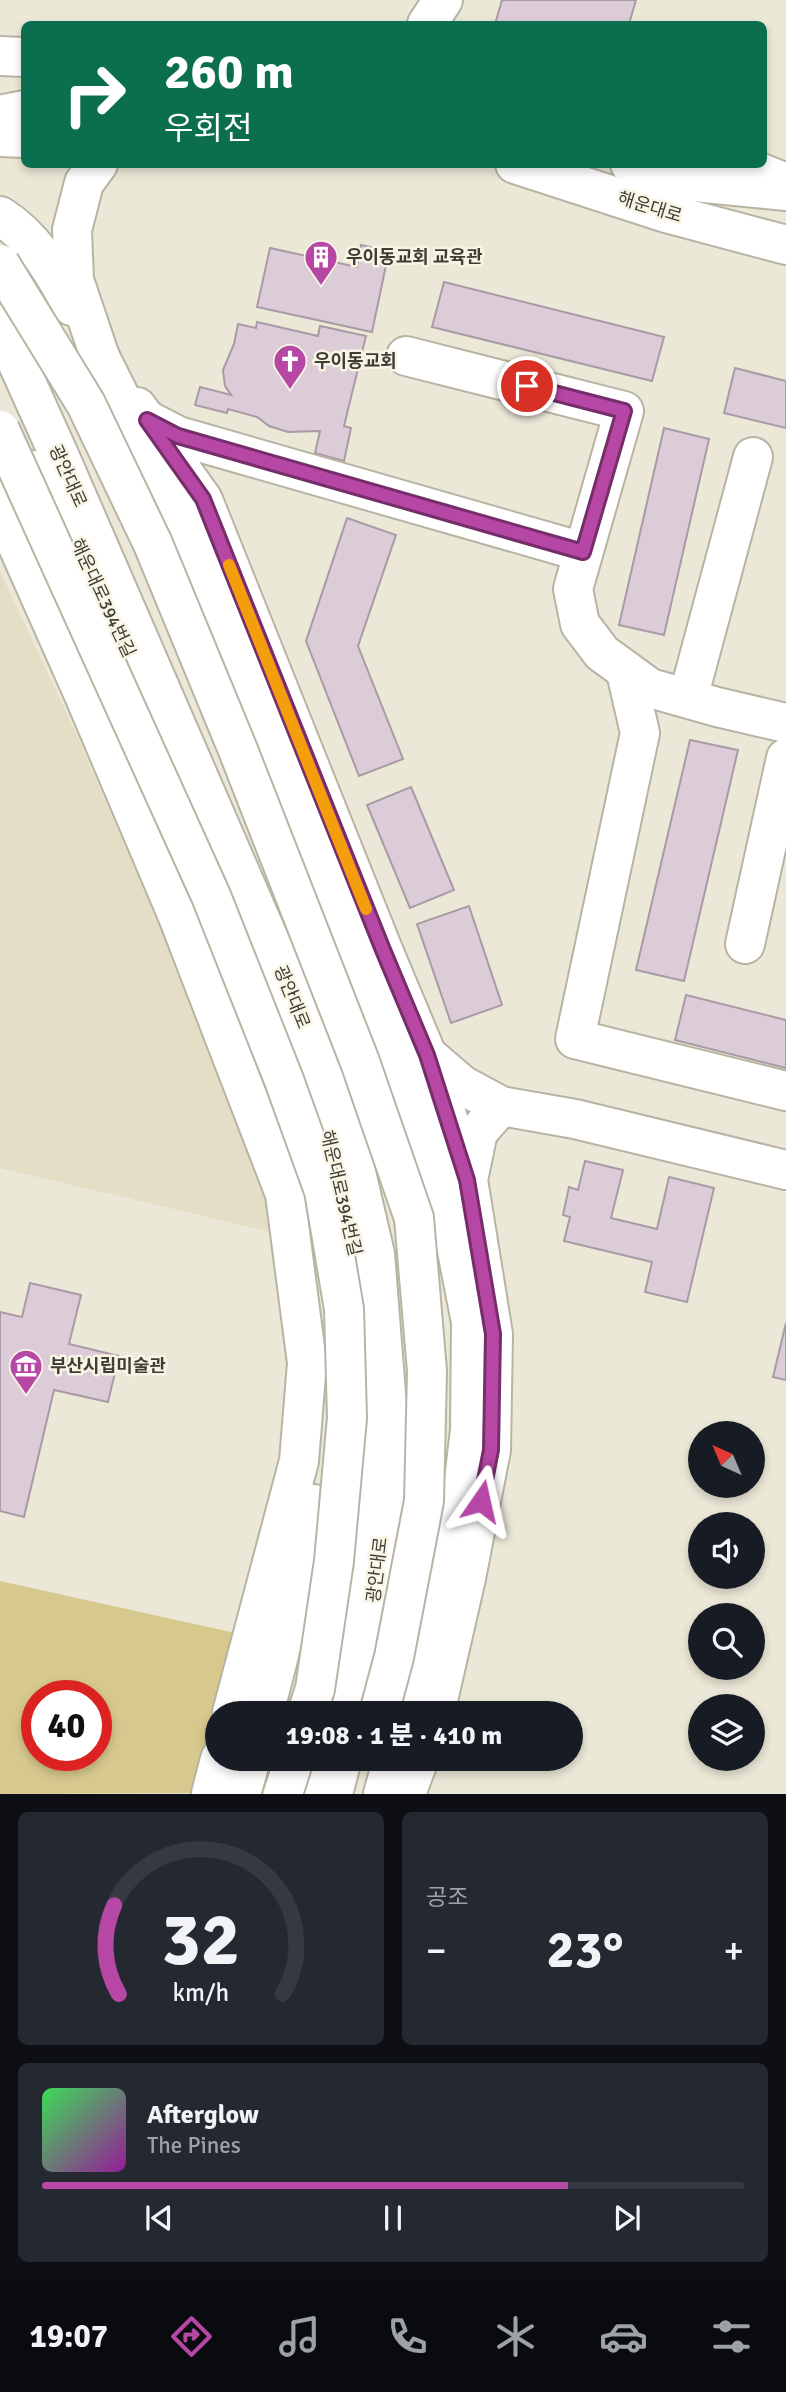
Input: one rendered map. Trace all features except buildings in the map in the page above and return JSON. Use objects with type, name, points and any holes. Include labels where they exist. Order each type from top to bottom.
[{"type":"main road","points":[[429,21],[443,0]]},
{"type":"main road","points":[[0,56],[21,57]]},
{"type":"main road","points":[[0,115],[21,111]]},
{"type":"main road","points":[[0,137],[21,138]]},
{"type":"main road","points":[[95,168],[84,183],[72,230],[74,280],[100,357],[203,499],[427,1055],[467,1180],[493,1334],[491,1450],[466,1578],[438,1701]]},
{"type":"main road","name":"해운대로","points":[[527,168],[666,213],[786,245]]},
{"type":"main road","points":[[643,168],[685,181],[786,191]]},
{"type":"main road","points":[[749,168],[786,183]]},
{"type":"main road","points":[[0,216],[18,227],[52,269],[100,357],[177,512],[400,1064],[446,1195],[471,1322],[470,1430],[457,1539],[410,1701]]},
{"type":"main road","points":[[0,264],[86,404],[153,544],[238,750],[360,1062],[414,1217],[426,1371],[424,1501],[394,1657],[382,1701]]},
{"type":"main road","name":"광안대로","points":[[0,324],[60,455],[269,941],[346,1129],[375,1254],[387,1406],[389,1472],[367,1655],[356,1701]]},
{"type":"main road","points":[[406,356],[624,411],[573,589],[580,624],[601,653],[650,688],[786,723]]},
{"type":"main road","points":[[147,420],[178,436],[583,552]]},
{"type":"main road","points":[[0,430],[211,896],[284,1080],[324,1191],[344,1309],[347,1418],[334,1561],[311,1701]]},
{"type":"main road","points":[[688,698],[753,457]]},
{"type":"main road","name":"해운대로394번길","points":[[170,743],[107,696],[5,499],[13,492],[14,482],[24,472],[33,470],[46,481],[170,743],[314,1085],[357,1247],[367,1472],[332,1701]]},
{"type":"main road","points":[[5,499],[177,914],[285,1194],[307,1363],[299,1461],[235,1701]]},
{"type":"main road","points":[[626,672],[640,733],[575,1039],[786,1091]]},
{"type":"main road","points":[[107,696],[311,1203],[328,1325],[326,1452],[267,1701]]},
{"type":"main road","points":[[745,944],[786,758]]},
{"type":"main road","points":[[427,1055],[462,1086],[501,1106],[575,1119],[786,1170]]},
{"type":"main road","points":[[467,1180],[478,1132],[501,1106]]},
{"type":"main road","points":[[211,1794],[217,1771]]},
{"type":"main road","points":[[241,1794],[248,1771]]},
{"type":"main road","points":[[281,1794],[289,1771]]},
{"type":"main road","points":[[281,1794],[295,1771]]},
{"type":"main road","points":[[309,1794],[315,1771]]},
{"type":"main road","points":[[334,1794],[339,1771]]},
{"type":"main road","points":[[359,1794],[365,1771]]},
{"type":"main road","points":[[383,1794],[390,1771]]},
{"type":"main road","points":[[406,1794],[415,1771]]},
{"type":"shaded area","points":[[0,571],[81,744],[268,1177],[284,1235],[0,1168]]},
{"type":"shaded area","points":[[0,1581],[240,1634],[220,1701],[205,1701],[205,1752],[193,1793],[0,1794]]},
{"type":"slow traffic","points":[[229,565],[366,909]]},
{"type":"place","name":"우이동교회 교육관","points":[[321,287]]},
{"type":"place","name":"우이동교회","points":[[290,391]]},
{"type":"place","name":"부산시립미술관","points":[[26,1396]]},
{"type":"route","points":[[481,1501],[491,1450],[493,1334],[467,1180],[427,1055],[203,499],[147,420],[178,436],[583,552],[624,411],[527,386]]}]
